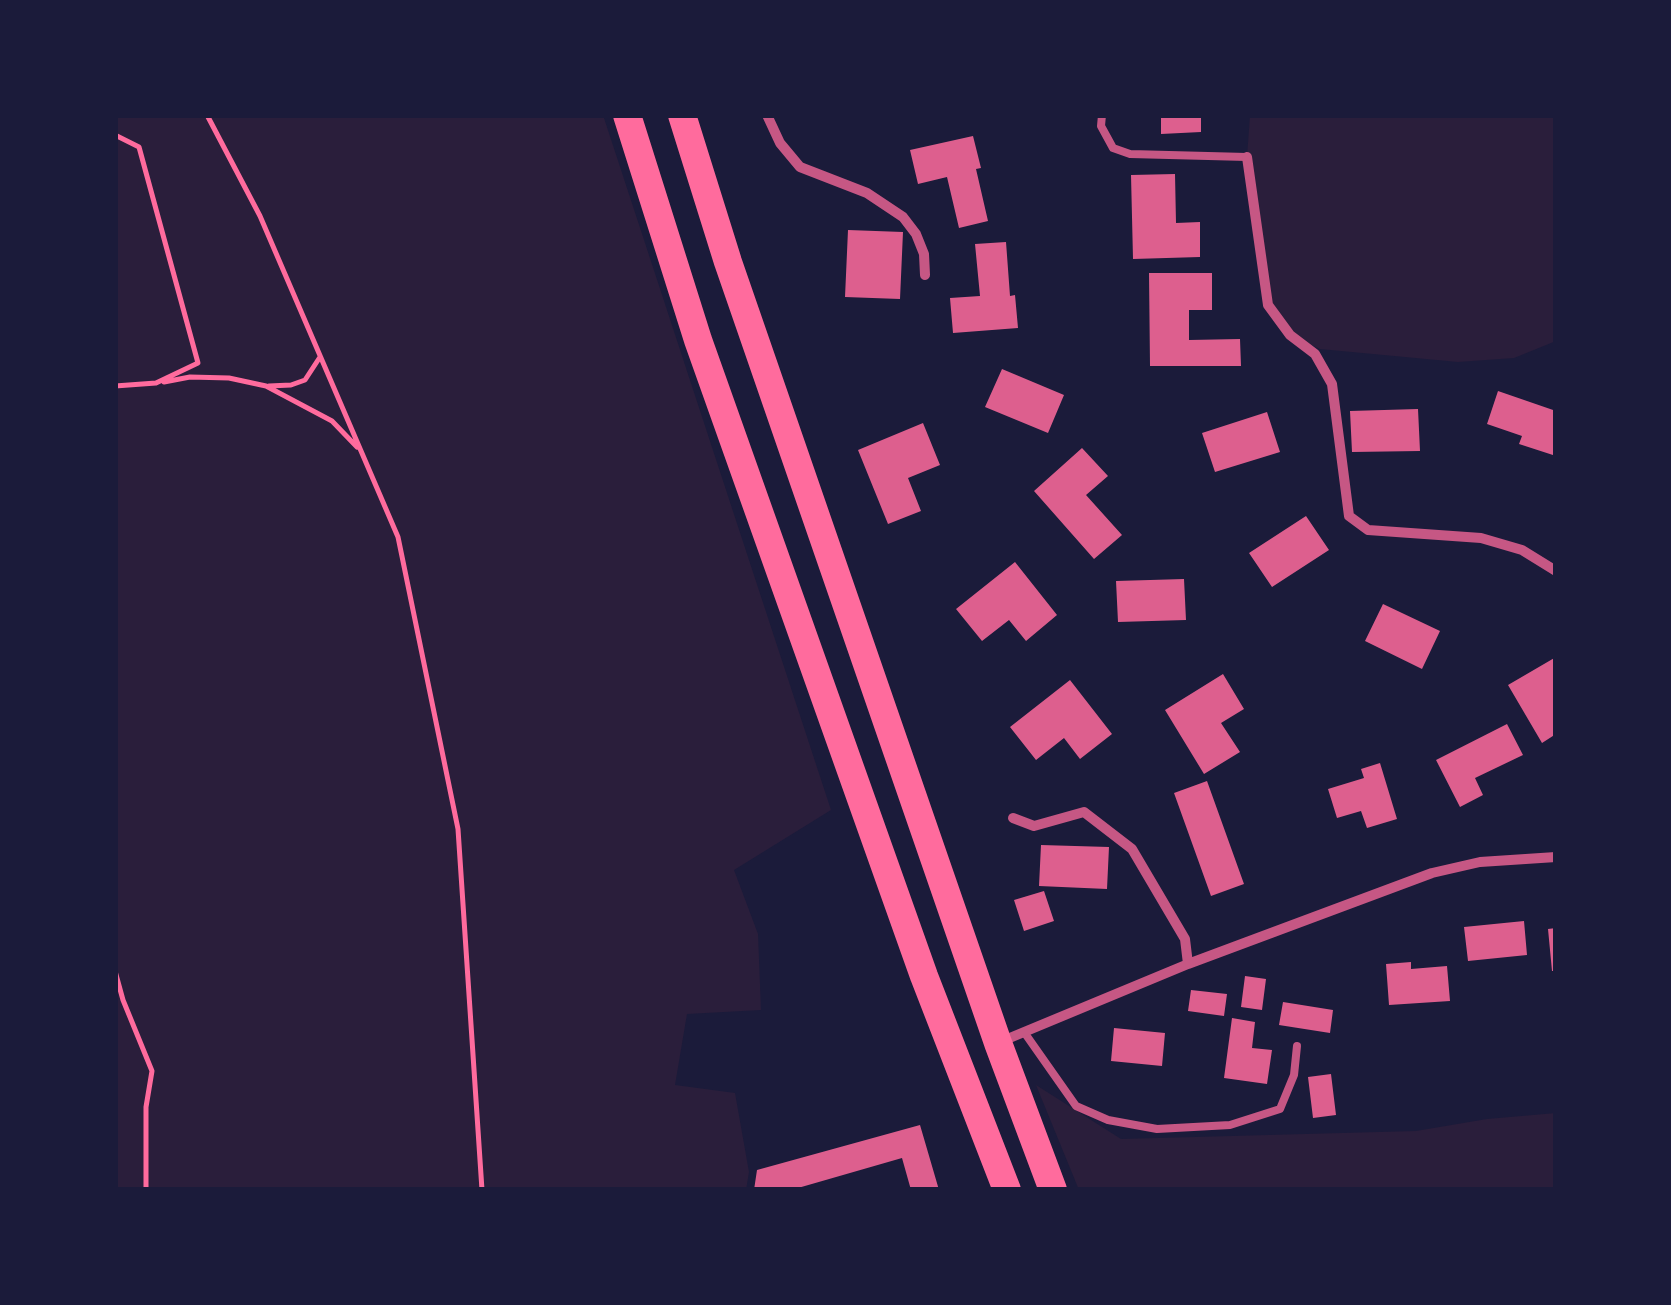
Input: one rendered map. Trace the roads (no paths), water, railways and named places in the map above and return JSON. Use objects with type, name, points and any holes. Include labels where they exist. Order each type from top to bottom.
[{"type":"highway","points":[[627,115],[698,340],[924,976],[1007,1190]]},
{"type":"highway","points":[[682,115],[728,262],[998,1043],[1053,1190]]},
{"type":"street","points":[[767,115],[780,144],[800,167],[867,192],[903,217],[924,254],[925,275]]},
{"type":"street","points":[[1247,156],[1268,305],[1290,335],[1315,354],[1332,384],[1349,516],[1368,530],[1480,538],[1522,550],[1556,572]]},
{"type":"street","points":[[1013,818],[1034,826],[1084,812],[1132,849],[1185,939],[1188,964]]},
{"type":"street","points":[[998,1043],[1188,964],[1432,873],[1480,862],[1556,857]]},
{"type":"lane","points":[[1102,115],[1101,126],[1113,148],[1130,154],[1247,156]]},
{"type":"lane","points":[[1024,1032],[1076,1106],[1108,1120],[1157,1129],[1230,1126],[1280,1109],[1294,1075],[1298,1046]]}]
